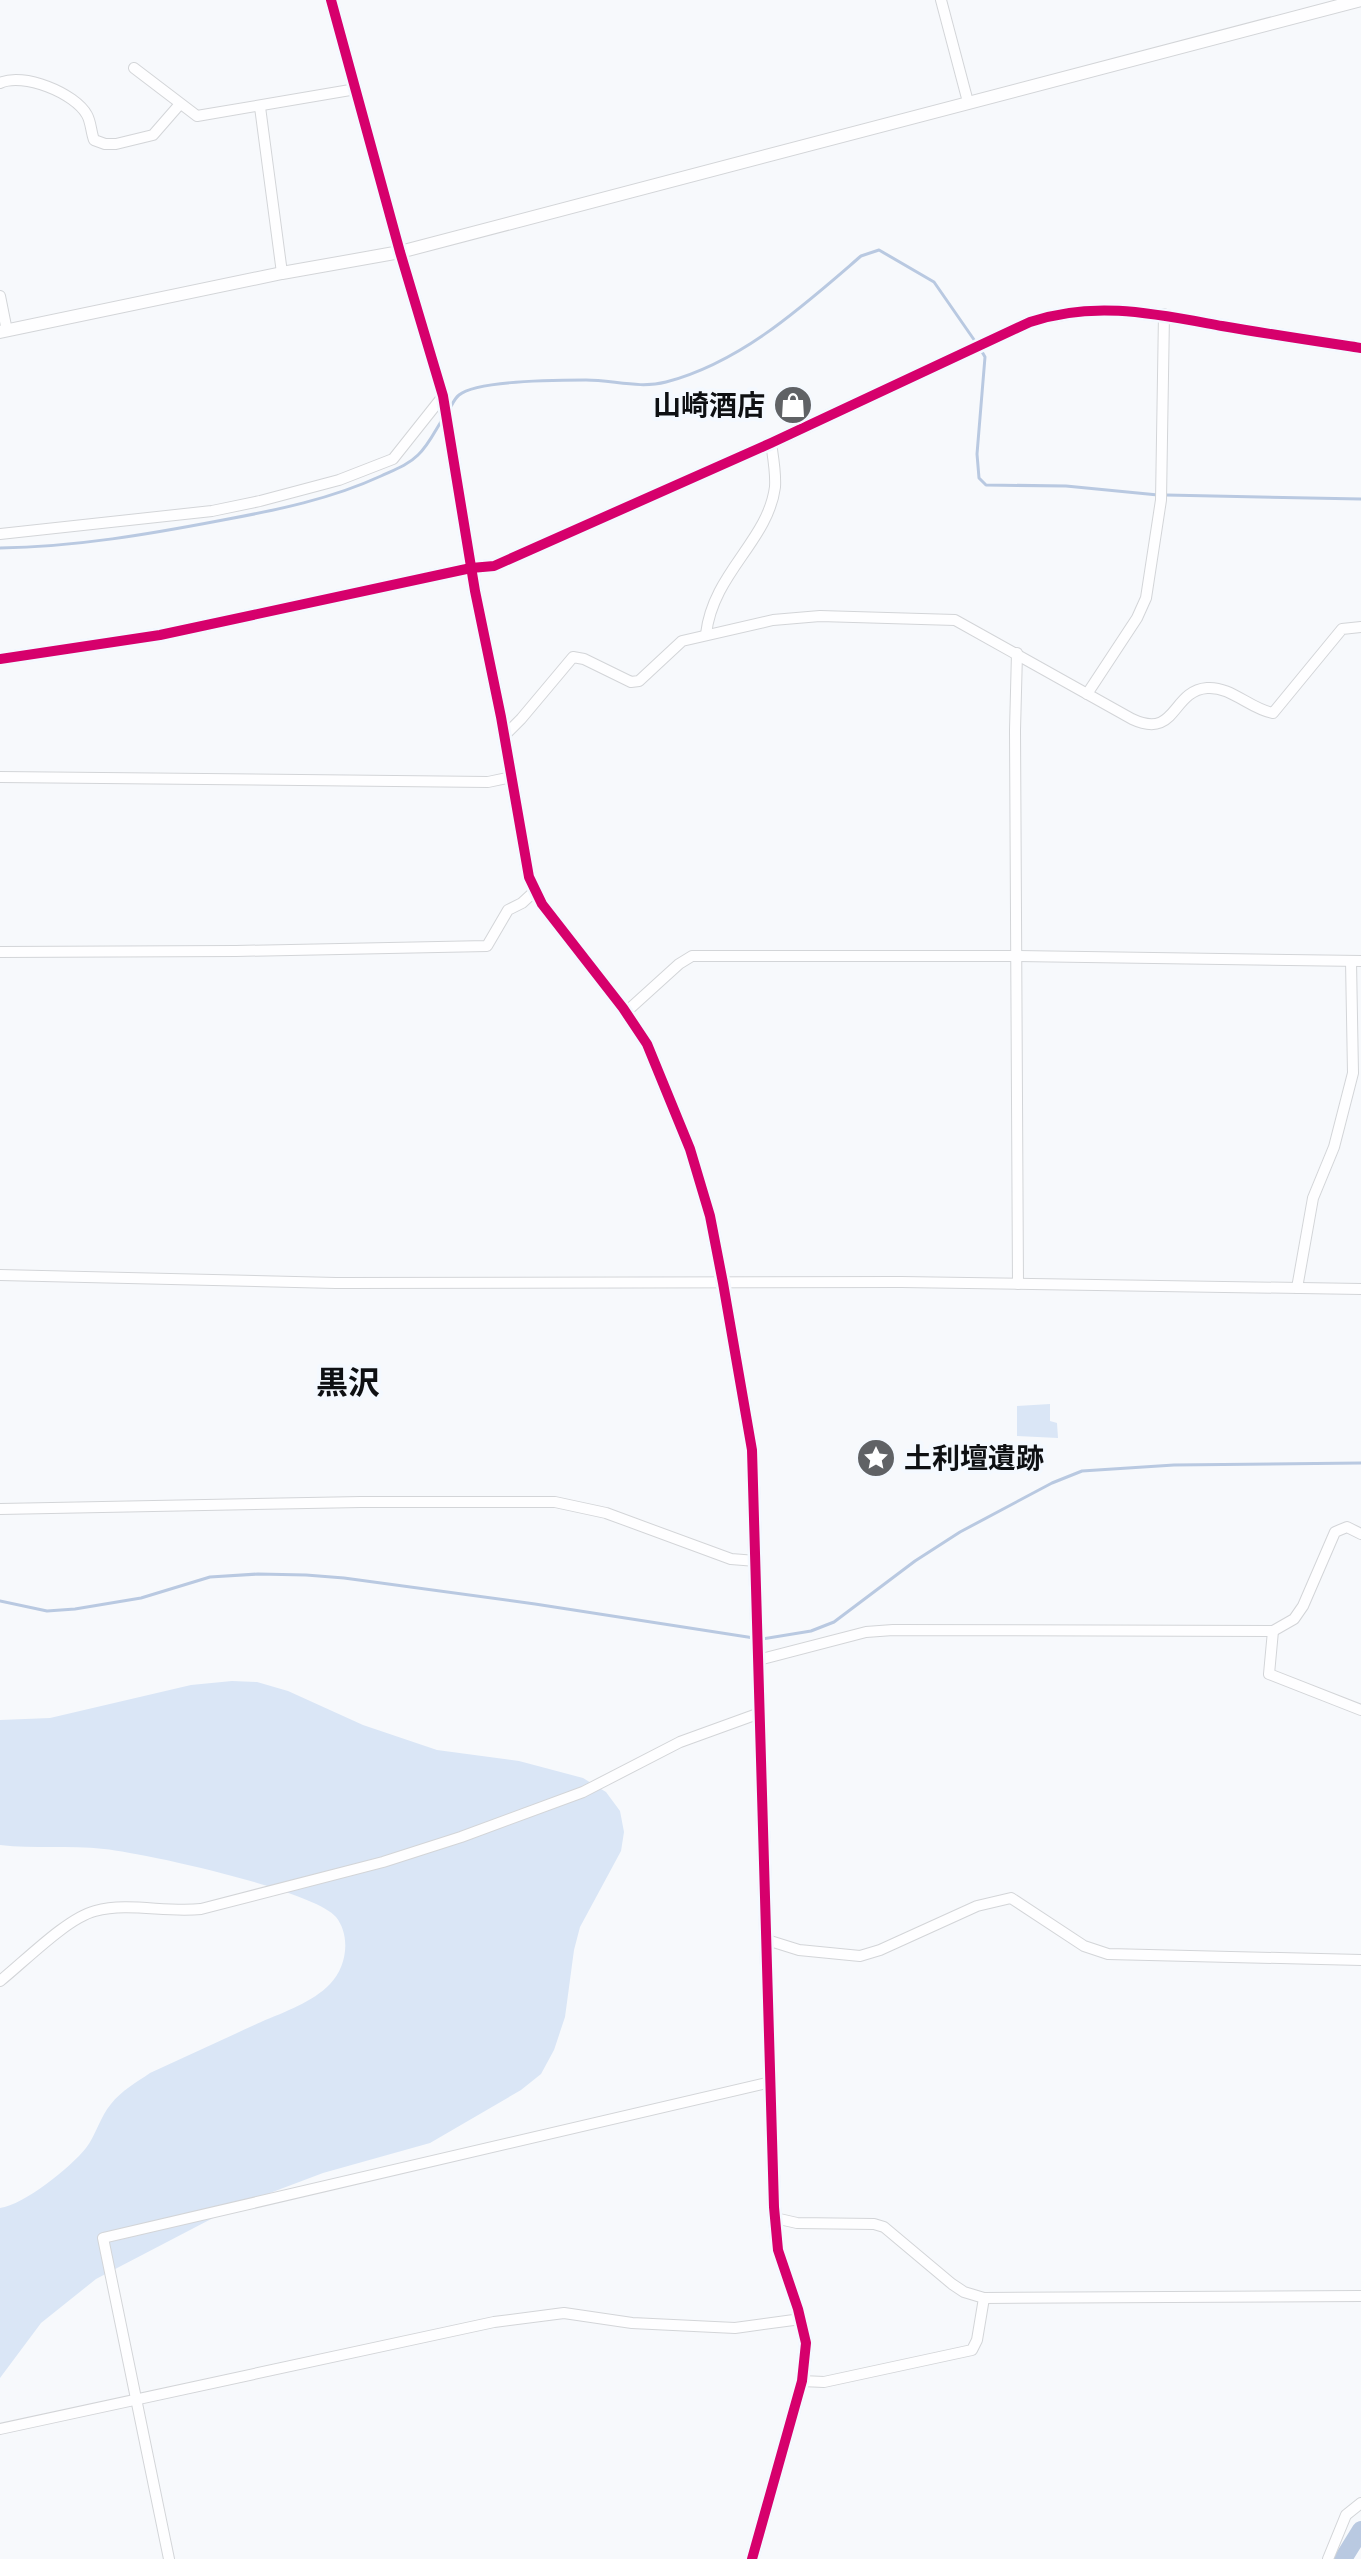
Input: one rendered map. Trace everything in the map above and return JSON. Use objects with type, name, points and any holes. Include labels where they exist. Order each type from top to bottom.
[{"type":"street","points":[[331,0],[444,401],[471,568],[526,862],[542,904],[647,1044],[690,1149],[710,1216],[752,1450],[775,2218],[778,2250],[801,2319],[806,2357],[752,2559]]},
{"type":"street","points":[[941,0],[968,102]]},
{"type":"street","points":[[0,296],[3,331],[282,273],[400,252],[1361,0]]},
{"type":"street","points":[[134,68],[197,116],[356,89]]},
{"type":"street","points":[[0,83],[16,80],[71,97],[87,114],[94,140],[105,144],[153,135],[180,104]]},
{"type":"street","points":[[260,107],[282,273]]},
{"type":"street","points":[[0,659],[160,635],[471,568],[494,566],[771,443],[984,342],[1030,322],[1069,311],[1108,309],[1164,314],[1361,348]]},
{"type":"street","points":[[1087,694],[1137,618],[1146,598],[1161,500],[1164,314]]},
{"type":"street","points":[[0,534],[212,511],[339,480],[393,459],[444,401]]},
{"type":"street","points":[[706,634],[709,616],[721,586],[770,509],[775,472],[771,443]]},
{"type":"street","points":[[504,736],[573,657],[584,659],[631,682],[639,681],[675,645],[706,634],[773,620],[820,616],[955,620],[1148,725],[1168,719],[1189,696],[1208,688],[1224,691],[1273,713],[1342,629],[1361,627]]},
{"type":"street","points":[[1017,653],[1018,1284]]},
{"type":"street","points":[[0,777],[488,782],[512,777]]},
{"type":"street","points":[[0,952],[487,946],[508,910],[535,891]]},
{"type":"street","points":[[626,1012],[692,956],[1018,956],[1356,961],[1353,1073],[1334,1147],[1313,1198],[1297,1288]]},
{"type":"street","points":[[0,1275],[336,1283],[1018,1284],[1361,1289]]},
{"type":"street","points":[[0,1509],[361,1502],[555,1502],[606,1513],[731,1559],[756,1561]]},
{"type":"street","points":[[757,1656],[866,1632],[893,1630],[1273,1631],[1294,1619],[1303,1606],[1335,1532],[1347,1527],[1361,1534]]},
{"type":"street","points":[[1273,1631],[1269,1674],[1361,1710]]},
{"type":"street","points":[[0,1981],[79,1917],[96,1911],[124,1908],[201,1909],[383,1862],[583,1792],[695,1735],[760,1713]]},
{"type":"street","points":[[767,1940],[799,1950],[860,1956],[977,1906],[1011,1898],[1084,1946],[1108,1954],[1361,1960]]},
{"type":"street","points":[[169,2559],[103,2238],[771,2082]]},
{"type":"street","points":[[775,2218],[797,2223],[874,2224],[884,2227],[952,2284],[964,2292],[984,2298],[1361,2296]]},
{"type":"street","points":[[802,2381],[824,2382],[972,2350],[977,2340],[984,2298]]},
{"type":"street","points":[[0,2429],[494,2322],[549,2313],[669,2326],[735,2328],[801,2319]]},
{"type":"street","points":[[1328,2559],[1346,2515],[1361,2503]]},
{"type":"shaded area","points":[[1050,1404],[1050,1421],[1057,1423],[1058,1438],[1017,1436],[1017,1406]]},
{"type":"shaded area","points":[[257,1682],[288,1691],[363,1725],[437,1750],[519,1761],[583,1778],[606,1792],[620,1811],[624,1832],[621,1851],[580,1927],[565,2017],[554,2050],[541,2074],[521,2090],[430,2143],[323,2173],[238,2205],[96,2279],[41,2323],[0,2378],[0,2208],[34,2193],[70,2165],[89,2143],[111,2104],[135,2083],[150,2073],[298,2006],[323,1990],[340,1969],[345,1942],[336,1917],[321,1906],[226,1874],[125,1852],[0,1845],[0,1720],[50,1718],[191,1685]]},
{"type":"waterway","points":[[449,410],[457,397],[483,386],[586,380],[646,385],[694,373],[746,347],[794,313],[861,256],[879,250],[934,282],[977,344]]},
{"type":"waterway","points":[[981,350],[985,357],[977,454],[979,478],[986,485],[1066,486],[1158,495]]},
{"type":"waterway","points":[[0,548],[140,535],[263,512],[323,497],[362,484],[410,462],[425,447],[442,420]]},
{"type":"waterway","points":[[1166,495],[1361,499]]},
{"type":"waterway","points":[[762,1639],[811,1631],[834,1622],[915,1561],[960,1532],[1052,1483],[1082,1471],[1174,1465],[1361,1463]]},
{"type":"waterway","points":[[0,1601],[47,1611],[75,1609],[141,1598],[210,1577],[306,1575],[535,1604],[754,1638]]},
{"type":"waterway","points":[[1343,2559],[1361,2530]]},
{"type":"cycle path","points":[[331,0],[443,396],[475,591],[529,877],[542,904],[647,1044],[690,1149],[710,1216],[752,1450],[774,2207],[778,2250],[806,2343],[802,2381],[752,2559]]},
{"type":"cycle path","points":[[0,659],[160,635],[471,568],[494,566],[771,443],[1030,322],[1054,315],[1126,311],[1361,348]]},
{"type":"place","name":"山崎酒店","points":[[793,405]]},
{"type":"place","name":"土利壇遺跡","points":[[876,1458]]},
{"type":"district","name":"黒沢","points":[[348,1382]]}]
